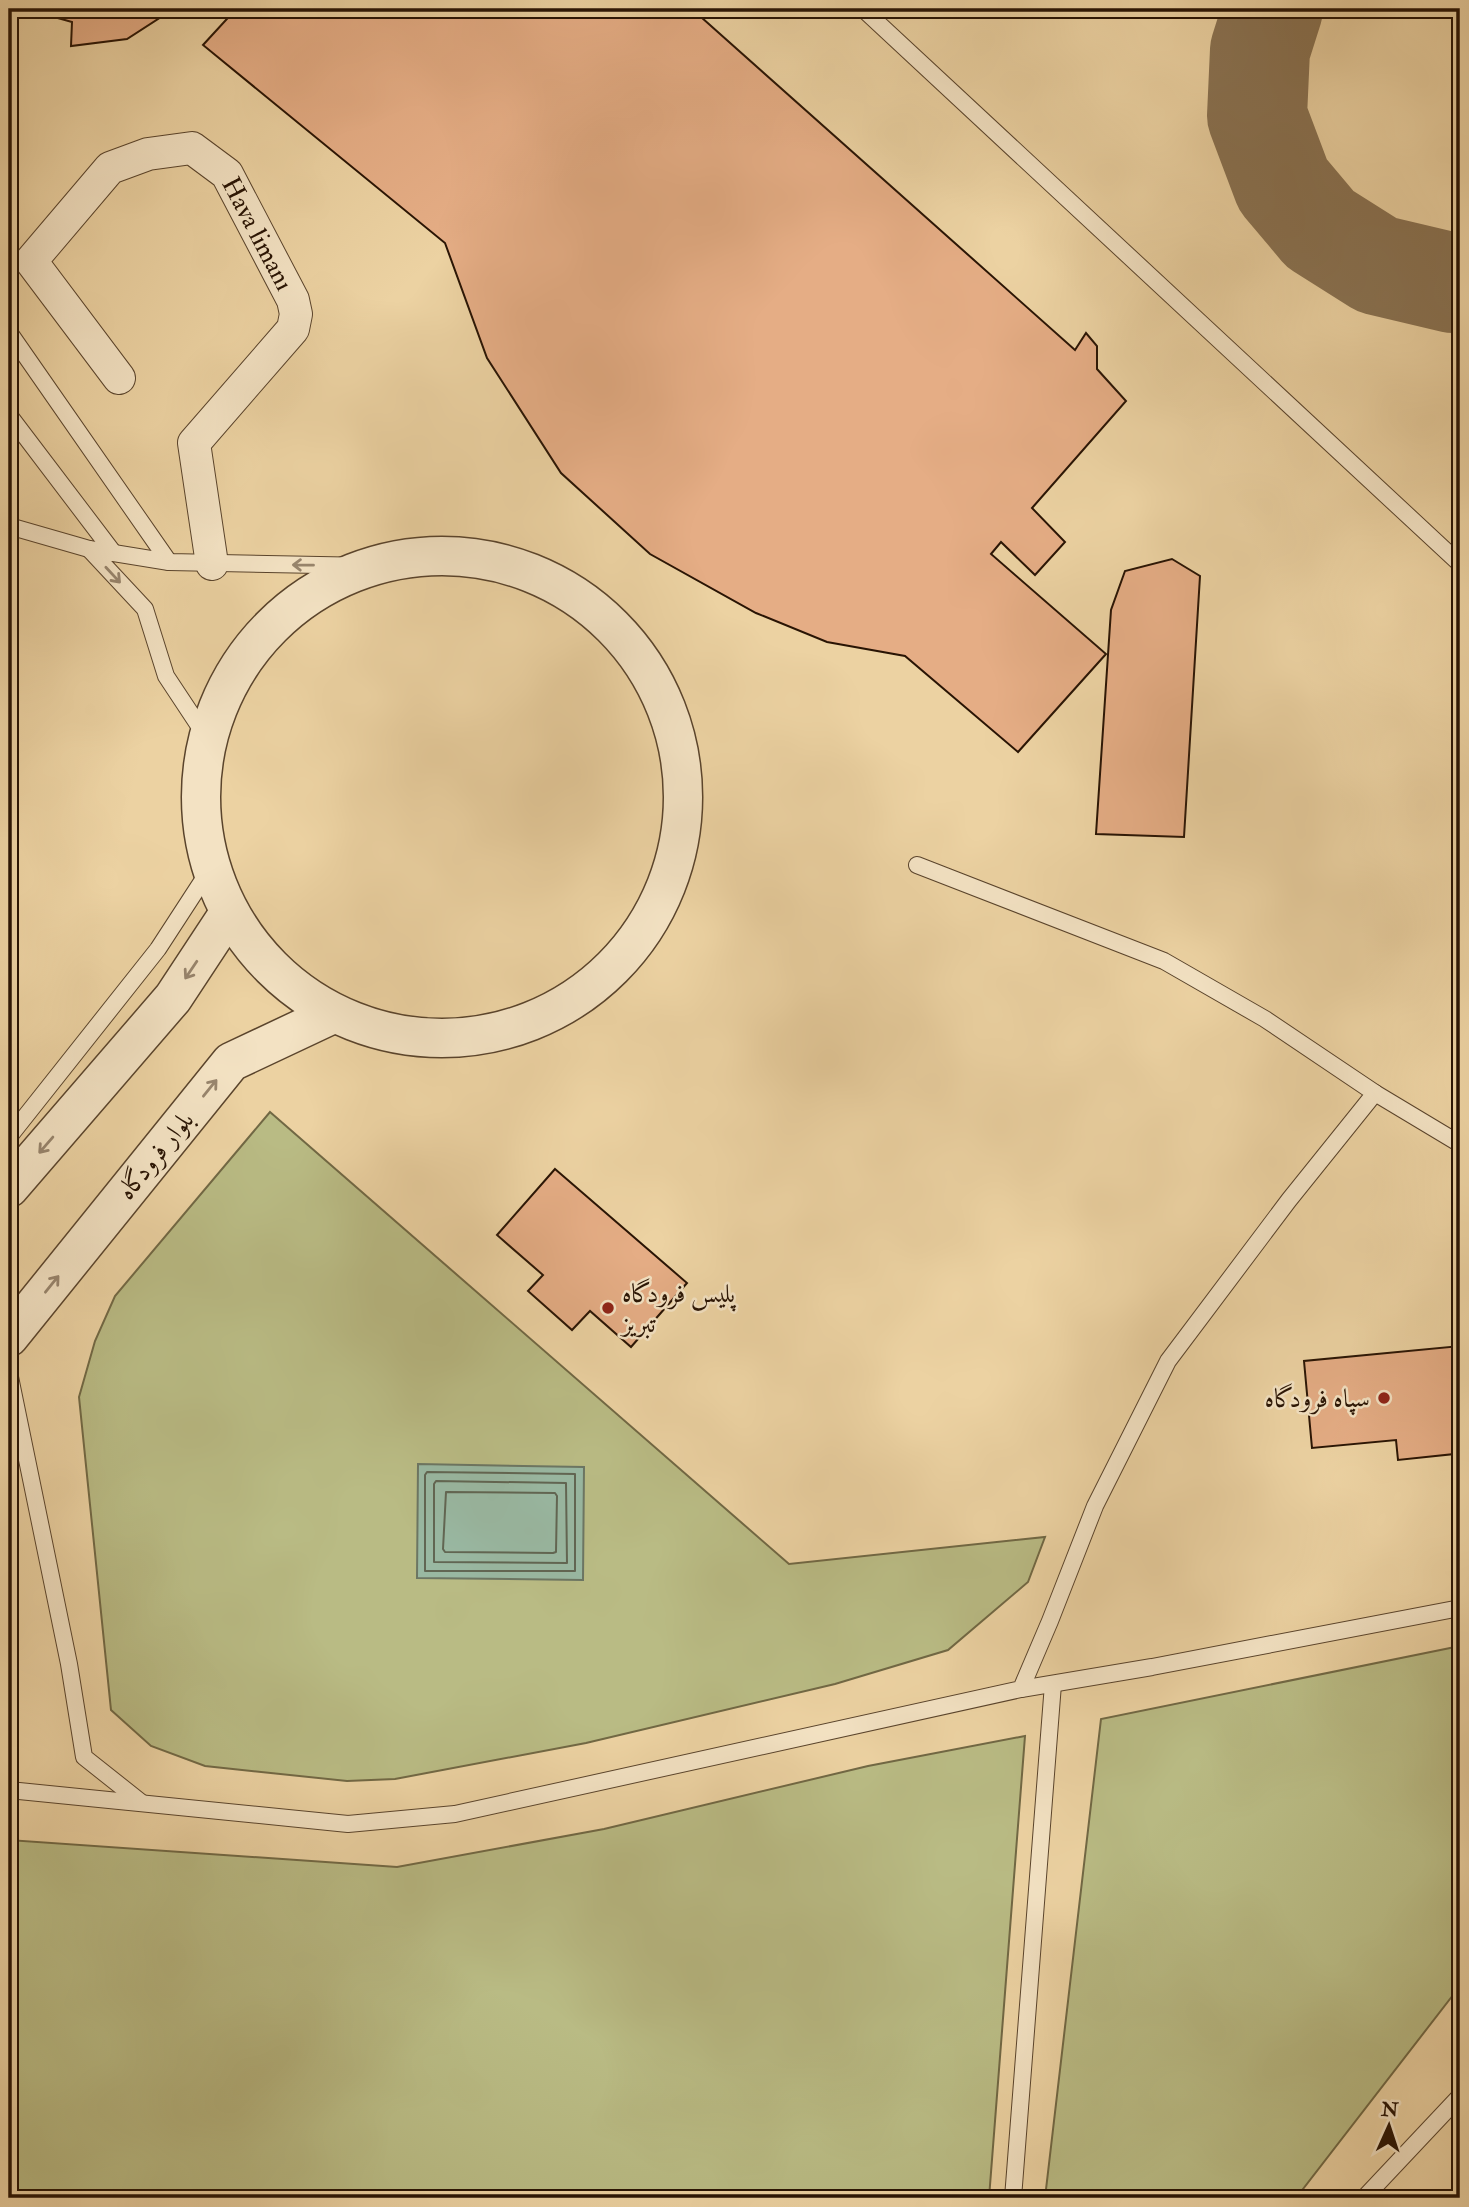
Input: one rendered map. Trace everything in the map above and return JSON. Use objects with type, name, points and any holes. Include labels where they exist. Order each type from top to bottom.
[{"type":"street","name":"Hava limanı","points":[[119,378],[31,261],[110,168],[148,154],[192,148],[227,174],[293,300],[296,314],[293,329],[194,443],[212,564]]},
{"type":"street","points":[[450,555],[527,570],[596,609],[648,668],[679,740],[685,818],[666,894],[659,905],[623,960],[561,1009],[487,1035],[408,1037],[334,1014],[273,971],[229,913],[205,846],[200,775],[218,705],[254,644],[307,596],[372,566],[450,555]]},
{"type":"street","points":[[9,1188],[173,998],[229,913]]},
{"type":"street","name":"بلوار فرودگاه","points":[[9,1337],[231,1062],[334,1014]]},
{"type":"lane","points":[[863,9],[1460,564]]},
{"type":"lane","points":[[9,332],[169,562]]},
{"type":"lane","points":[[9,415],[113,552]]},
{"type":"lane","points":[[9,526],[89,549],[169,562],[372,566]]},
{"type":"lane","points":[[89,549],[145,609],[166,676],[209,741]]},
{"type":"lane","points":[[917,865],[1164,961],[1265,1019],[1375,1093],[1460,1144]]},
{"type":"lane","points":[[9,1137],[158,949],[212,866]]},
{"type":"lane","points":[[1021,1689],[1095,1506],[1168,1361],[1289,1200],[1375,1093]]},
{"type":"lane","points":[[9,1372],[69,1664],[85,1757],[142,1803]]},
{"type":"lane","points":[[9,1790],[348,1824],[455,1815],[1021,1689],[1460,1608]]},
{"type":"lane","points":[[1013,2198],[1053,1684]]},
{"type":"lane","points":[[1364,2198],[1460,2096]]},
{"type":"green space","points":[[270,1112],[789,1564],[1045,1537],[1028,1582],[948,1650],[835,1684],[586,1743],[395,1779],[347,1781],[205,1766],[151,1746],[111,1710],[79,1397],[95,1341],[115,1296]]},
{"type":"green space","points":[[1460,1646],[1460,1986],[1296,2198],[1045,2198],[1101,1719]]},
{"type":"green space","points":[[1025,1736],[989,2198],[9,2198],[9,1840],[397,1867],[604,1829],[868,1766]]},
{"type":"water","points":[[418,1464],[584,1467],[583,1580],[417,1578]]},
{"type":"building","points":[[34,9],[165,9],[161,17],[127,39],[71,46],[72,22]]},
{"type":"building","points":[[236,9],[692,9],[1075,350],[1086,333],[1097,346],[1097,369],[1126,401],[1032,508],[1065,542],[1035,575],[1001,542],[991,554],[1106,654],[1018,752],[905,656],[827,642],[756,613],[650,554],[561,473],[487,358],[445,243],[203,45]]},
{"type":"building","points":[[1172,559],[1200,576],[1184,837],[1096,834],[1111,610],[1125,571]]},
{"type":"building","points":[[555,1169],[687,1283],[631,1347],[590,1311],[572,1330],[528,1291],[543,1275],[497,1235]]},
{"type":"building","name":"سپاه فرودگاه","points":[[1460,1346],[1460,1435],[1453,1436],[1454,1454],[1398,1460],[1396,1440],[1312,1448],[1304,1361]]},
{"type":"taxiway","points":[[1273,9],[1260,50],[1257,116],[1283,185],[1320,229],[1377,265],[1453,283],[1460,282]]},
{"type":"place","name":"پلیس فرودگاه تبریز","points":[[608,1308]]},
{"type":"place","name":"سپاه فرودگاه","points":[[1384,1398]]}]
